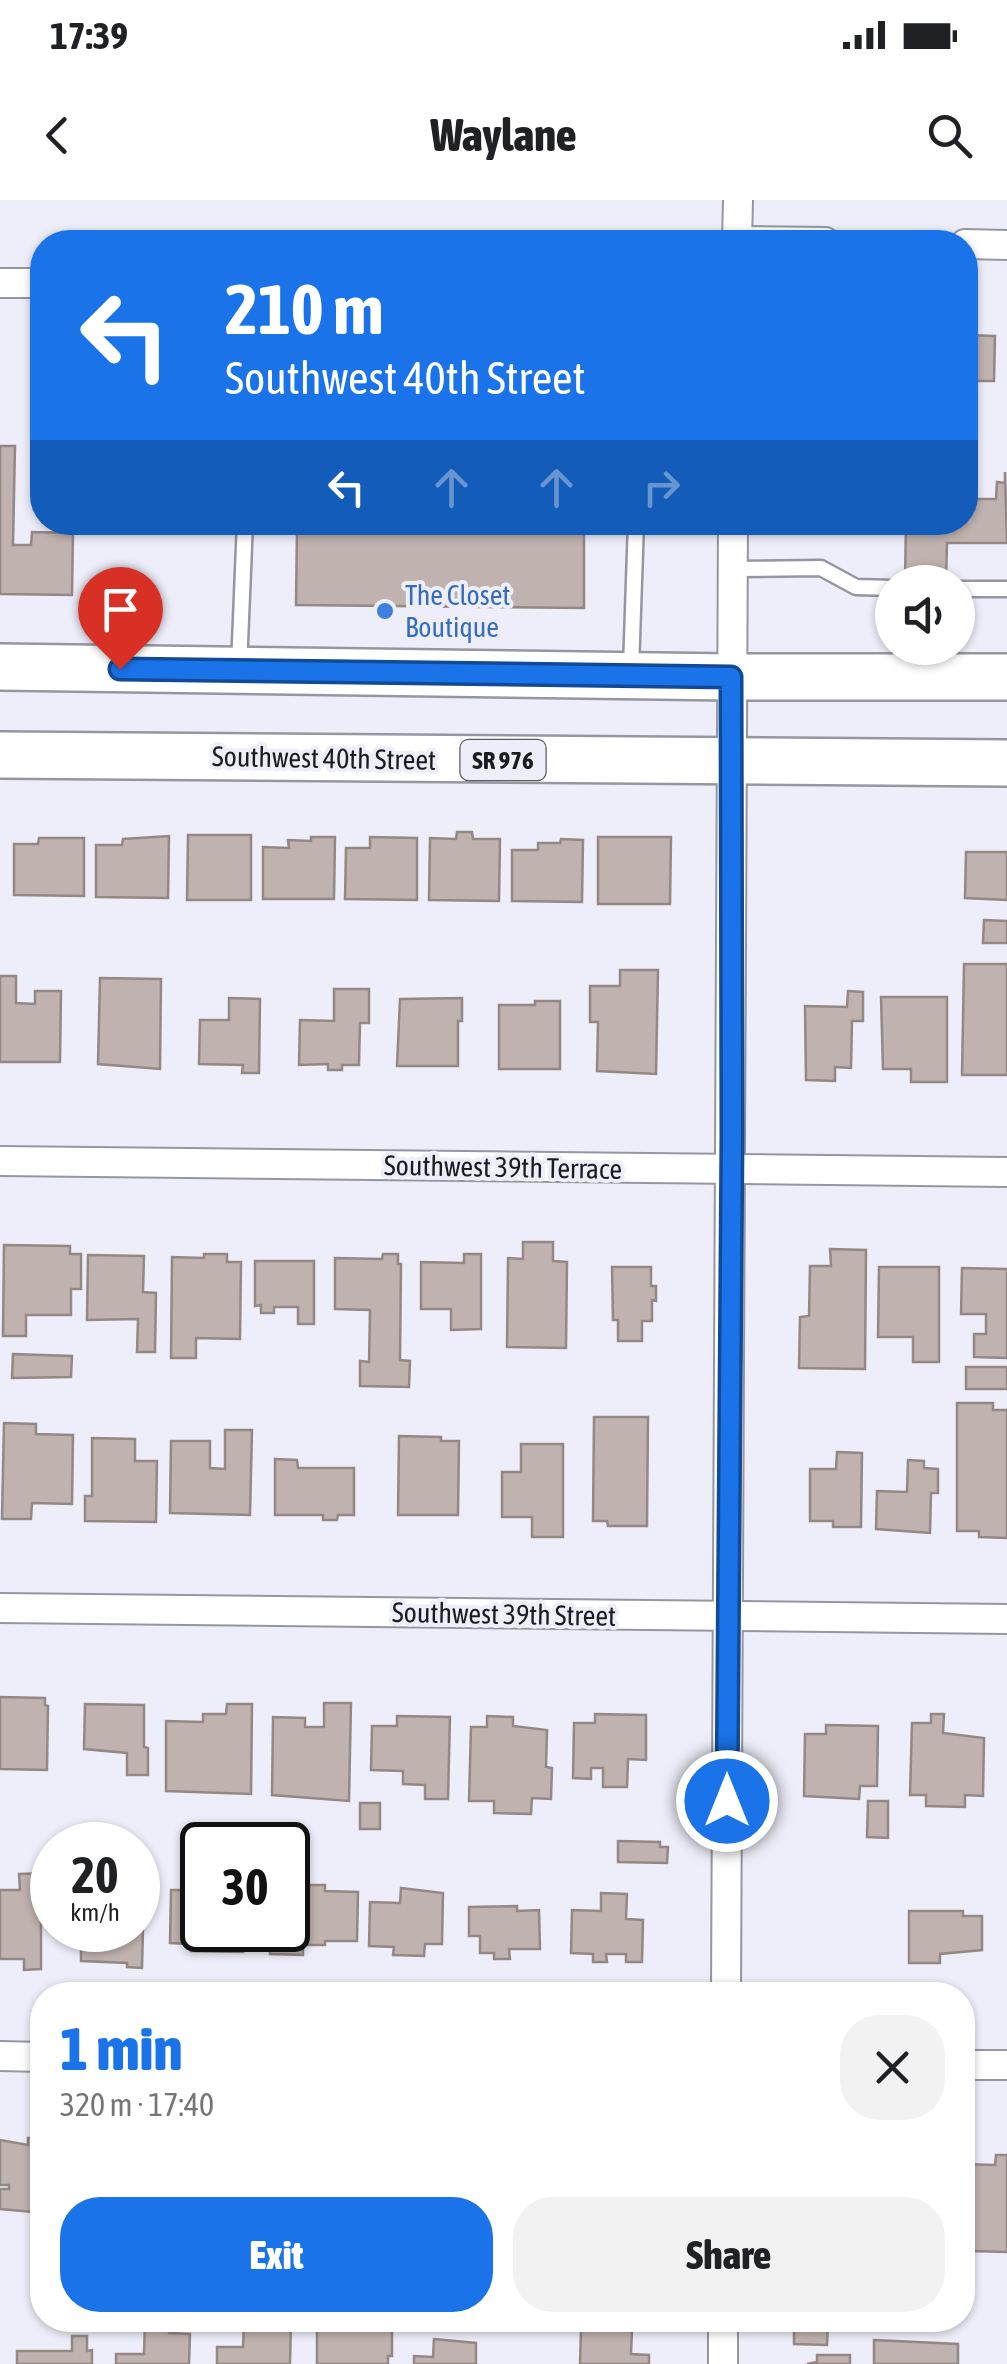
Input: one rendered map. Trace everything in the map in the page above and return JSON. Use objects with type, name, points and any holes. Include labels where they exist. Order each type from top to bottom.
[{"type":"main road","points":[[0,667],[1007,677]]},
{"type":"main road","name":"Southwest 40th Street","points":[[0,754],[1007,763]]},
{"type":"street","points":[[737,230],[738,200]]},
{"type":"street","points":[[978,244],[1007,245]]},
{"type":"street","points":[[0,283],[30,283]]},
{"type":"street","points":[[726,1982],[733,535]]},
{"type":"street","name":"Southwest 39th Terrace","points":[[0,1161],[1007,1172]]},
{"type":"street","name":"Southwest 39th Street","points":[[0,1608],[1007,1619]]},
{"type":"street","points":[[0,2056],[30,2057]]},
{"type":"street","points":[[975,2065],[1007,2065]]},
{"type":"street","points":[[723,2332],[723,2364]]},
{"type":"lane","points":[[239,670],[244,535]]},
{"type":"lane","points":[[631,674],[636,535]]},
{"type":"lane","points":[[732,568],[821,568],[856,587],[875,588]]},
{"type":"lane","points":[[975,589],[1007,590]]},
{"type":"building","points":[[978,335],[995,336],[994,381],[978,381]]},
{"type":"building","points":[[0,446],[15,446],[13,545],[31,545],[32,535],[73,535],[72,595],[0,594]]},
{"type":"building","points":[[1005,472],[1007,543],[947,543],[946,565],[905,565],[906,535],[978,535],[978,499],[996,499],[997,482],[1005,483]]},
{"type":"building","points":[[297,535],[584,535],[584,608],[296,605]]},
{"type":"building","points":[[457,832],[472,832],[473,839],[500,839],[499,901],[429,900],[430,838],[456,839]]},
{"type":"building","points":[[188,835],[251,835],[251,900],[187,900]]},
{"type":"building","points":[[169,836],[168,898],[96,897],[96,845],[122,845],[123,839]]},
{"type":"building","points":[[311,837],[335,837],[334,899],[263,899],[263,847],[289,848],[288,840],[311,841]]},
{"type":"building","points":[[370,837],[417,838],[417,900],[345,899],[346,848],[370,848]]},
{"type":"building","points":[[598,837],[671,837],[670,904],[598,904]]},
{"type":"building","points":[[39,838],[84,838],[84,896],[14,895],[14,844],[38,844]]},
{"type":"building","points":[[561,839],[583,840],[582,902],[512,901],[512,850],[538,850],[538,843],[560,843]]},
{"type":"building","points":[[966,852],[1007,852],[1007,900],[965,898]]},
{"type":"building","points":[[984,920],[1007,921],[1007,943],[983,943]]},
{"type":"building","points":[[964,964],[1007,964],[1007,1075],[962,1075]]},
{"type":"building","points":[[620,970],[658,970],[656,1074],[597,1071],[598,1022],[590,1022],[590,986],[620,986]]},
{"type":"building","points":[[0,976],[16,976],[16,1003],[35,1004],[35,991],[61,991],[60,1062],[0,1062]]},
{"type":"building","points":[[100,978],[161,979],[160,1069],[98,1064]]},
{"type":"building","points":[[334,989],[369,989],[369,1023],[360,1023],[359,1065],[328,1070],[328,1064],[299,1065],[300,1020],[334,1021]]},
{"type":"building","points":[[848,991],[863,992],[863,1021],[852,1021],[851,1068],[835,1067],[835,1081],[806,1080],[805,1006],[847,1007]]},
{"type":"building","points":[[881,997],[947,997],[947,1082],[911,1082],[911,1069],[883,1069]]},
{"type":"building","points":[[229,998],[260,999],[259,1073],[242,1073],[243,1065],[199,1064],[200,1020],[229,1020]]},
{"type":"building","points":[[462,998],[458,1066],[397,1066],[400,999]]},
{"type":"building","points":[[535,1001],[560,1001],[560,1069],[499,1069],[499,1005],[535,1005]]},
{"type":"building","points":[[523,1242],[553,1242],[553,1261],[567,1262],[566,1348],[507,1347],[508,1258],[523,1259]]},
{"type":"building","points":[[4,1245],[70,1246],[70,1254],[81,1254],[81,1289],[71,1289],[71,1315],[26,1315],[26,1336],[3,1336]]},
{"type":"building","points":[[830,1249],[866,1250],[865,1369],[799,1368],[800,1317],[809,1316],[810,1266],[831,1266]]},
{"type":"building","points":[[204,1254],[227,1254],[227,1262],[241,1262],[240,1339],[196,1338],[196,1358],[171,1358],[172,1257],[204,1258]]},
{"type":"building","points":[[383,1254],[398,1254],[401,1264],[400,1360],[410,1361],[409,1387],[360,1386],[360,1361],[369,1362],[370,1310],[335,1309],[335,1258],[382,1259]]},
{"type":"building","points":[[464,1254],[481,1254],[481,1329],[451,1330],[451,1309],[421,1309],[421,1262],[464,1263]]},
{"type":"building","points":[[88,1255],[144,1256],[143,1292],[156,1293],[155,1352],[137,1352],[138,1319],[87,1320]]},
{"type":"building","points":[[255,1261],[314,1261],[314,1324],[298,1324],[298,1307],[274,1307],[274,1313],[261,1313],[261,1305],[255,1306]]},
{"type":"building","points":[[612,1267],[651,1267],[656,1301],[652,1300],[652,1321],[642,1321],[642,1341],[618,1341],[618,1320],[613,1320]]},
{"type":"building","points":[[879,1267],[939,1267],[939,1362],[913,1362],[913,1337],[878,1337]]},
{"type":"building","points":[[962,1268],[1007,1269],[1007,1358],[974,1357],[974,1334],[986,1334],[986,1314],[961,1314]]},
{"type":"building","points":[[13,1354],[72,1356],[71,1377],[12,1378]]},
{"type":"building","points":[[966,1367],[1007,1367],[1007,1389],[966,1389]]},
{"type":"building","points":[[957,1403],[993,1403],[993,1410],[1007,1410],[1007,1538],[979,1537],[979,1531],[957,1531]]},
{"type":"building","points":[[594,1417],[648,1417],[647,1526],[608,1526],[607,1521],[593,1521]]},
{"type":"building","points":[[4,1423],[36,1424],[36,1434],[73,1435],[72,1504],[32,1503],[31,1519],[2,1519]]},
{"type":"building","points":[[225,1430],[252,1430],[250,1515],[170,1513],[171,1441],[210,1441],[210,1468],[225,1469]]},
{"type":"building","points":[[399,1436],[459,1441],[458,1515],[398,1515]]},
{"type":"building","points":[[92,1438],[135,1439],[135,1461],[157,1461],[156,1522],[85,1521],[85,1496],[92,1496]]},
{"type":"building","points":[[521,1444],[563,1444],[563,1537],[532,1537],[532,1517],[502,1517],[502,1472],[521,1472]]},
{"type":"building","points":[[837,1452],[862,1453],[861,1527],[833,1527],[833,1521],[810,1521],[810,1469],[836,1469]]},
{"type":"building","points":[[275,1459],[297,1460],[298,1468],[354,1468],[354,1515],[323,1520],[323,1515],[275,1515]]},
{"type":"building","points":[[908,1460],[924,1461],[924,1468],[938,1469],[938,1493],[931,1493],[930,1533],[876,1529],[877,1491],[907,1492]]},
{"type":"building","points":[[0,1697],[45,1698],[47,1770],[0,1769]]},
{"type":"building","points":[[324,1703],[351,1703],[349,1801],[272,1795],[273,1717],[305,1718],[305,1727],[324,1727]]},
{"type":"building","points":[[85,1704],[144,1705],[148,1775],[127,1775],[127,1753],[84,1749]]},
{"type":"building","points":[[227,1704],[252,1704],[251,1794],[166,1791],[166,1721],[203,1722],[203,1714],[226,1714]]},
{"type":"building","points":[[595,1714],[646,1715],[646,1760],[628,1759],[627,1787],[603,1787],[603,1768],[591,1768],[591,1779],[573,1778],[574,1723],[595,1723]]},
{"type":"building","points":[[931,1714],[944,1714],[943,1733],[984,1738],[983,1796],[965,1795],[965,1807],[926,1806],[926,1795],[910,1795],[912,1723],[931,1723]]},
{"type":"building","points":[[397,1716],[450,1717],[448,1799],[425,1799],[425,1785],[403,1784],[403,1771],[371,1770],[372,1726],[397,1726]]},
{"type":"building","points":[[487,1716],[513,1717],[513,1726],[547,1730],[546,1767],[552,1768],[551,1799],[532,1798],[531,1814],[494,1813],[494,1801],[469,1801],[471,1727],[487,1727]]},
{"type":"building","points":[[826,1725],[878,1726],[877,1786],[860,1786],[859,1799],[804,1796],[805,1734],[826,1734]]},
{"type":"building","points":[[868,1801],[888,1801],[888,1838],[867,1837]]},
{"type":"building","points":[[360,1803],[380,1803],[380,1829],[360,1829]]},
{"type":"building","points":[[618,1841],[660,1842],[660,1847],[668,1847],[667,1863],[618,1862]]},
{"type":"building","points":[[19,1874],[30,1874],[30,1952],[41,1952],[41,1969],[24,1970],[24,1959],[0,1959],[0,1890],[20,1890]]},
{"type":"building","points":[[310,1885],[325,1885],[325,1891],[358,1892],[357,1941],[325,1941],[325,1945],[310,1945]]},
{"type":"building","points":[[401,1888],[443,1893],[442,1944],[425,1944],[424,1956],[393,1955],[394,1947],[369,1946],[370,1902],[400,1903]]},
{"type":"building","points":[[171,1890],[180,1890],[180,1943],[170,1943]]},
{"type":"building","points":[[601,1893],[627,1894],[626,1919],[643,1920],[642,1962],[626,1962],[626,1954],[606,1954],[607,1962],[593,1962],[593,1954],[571,1953],[572,1910],[601,1911]]},
{"type":"building","points":[[517,1906],[517,1911],[539,1910],[540,1949],[509,1949],[510,1959],[494,1959],[494,1953],[480,1953],[480,1936],[469,1936],[469,1907]]},
{"type":"building","points":[[909,1911],[963,1911],[963,1916],[982,1916],[982,1950],[940,1954],[940,1963],[909,1963]]},
{"type":"building","points":[[81,1952],[142,1952],[142,1968],[127,1967],[127,1963],[81,1961]]},
{"type":"building","points":[[270,1952],[303,1952],[303,1955]]},
{"type":"building","points":[[30,2138],[30,2212],[0,2209],[0,2189],[9,2189],[9,2185],[0,2185],[0,2140],[28,2145]]},
{"type":"building","points":[[996,2155],[1007,2155],[1007,2252],[975,2251],[975,2164],[995,2165]]},
{"type":"building","points":[[145,2332],[190,2334],[189,2364],[116,2364],[116,2354],[144,2354]]},
{"type":"building","points":[[244,2332],[291,2332],[290,2364],[217,2364],[217,2347],[243,2347]]},
{"type":"building","points":[[317,2332],[392,2332],[388,2364],[317,2364]]},
{"type":"building","points":[[581,2332],[632,2332],[631,2354],[649,2355],[649,2364],[580,2364]]},
{"type":"building","points":[[794,2332],[828,2332],[827,2345],[794,2344]]},
{"type":"building","points":[[72,2336],[87,2336],[92,2364],[17,2364],[17,2351],[72,2351]]},
{"type":"building","points":[[434,2339],[476,2343],[476,2364],[414,2364],[414,2356],[433,2357]]},
{"type":"building","points":[[874,2340],[958,2344],[958,2364],[874,2364]]},
{"type":"building","points":[[817,2355],[850,2355],[850,2364],[807,2364],[817,2362]]},
{"type":"place","name":"The Closet Boutique","points":[[385,611]]},
{"type":"route","points":[[120,669],[731,677],[727,1801]]}]
